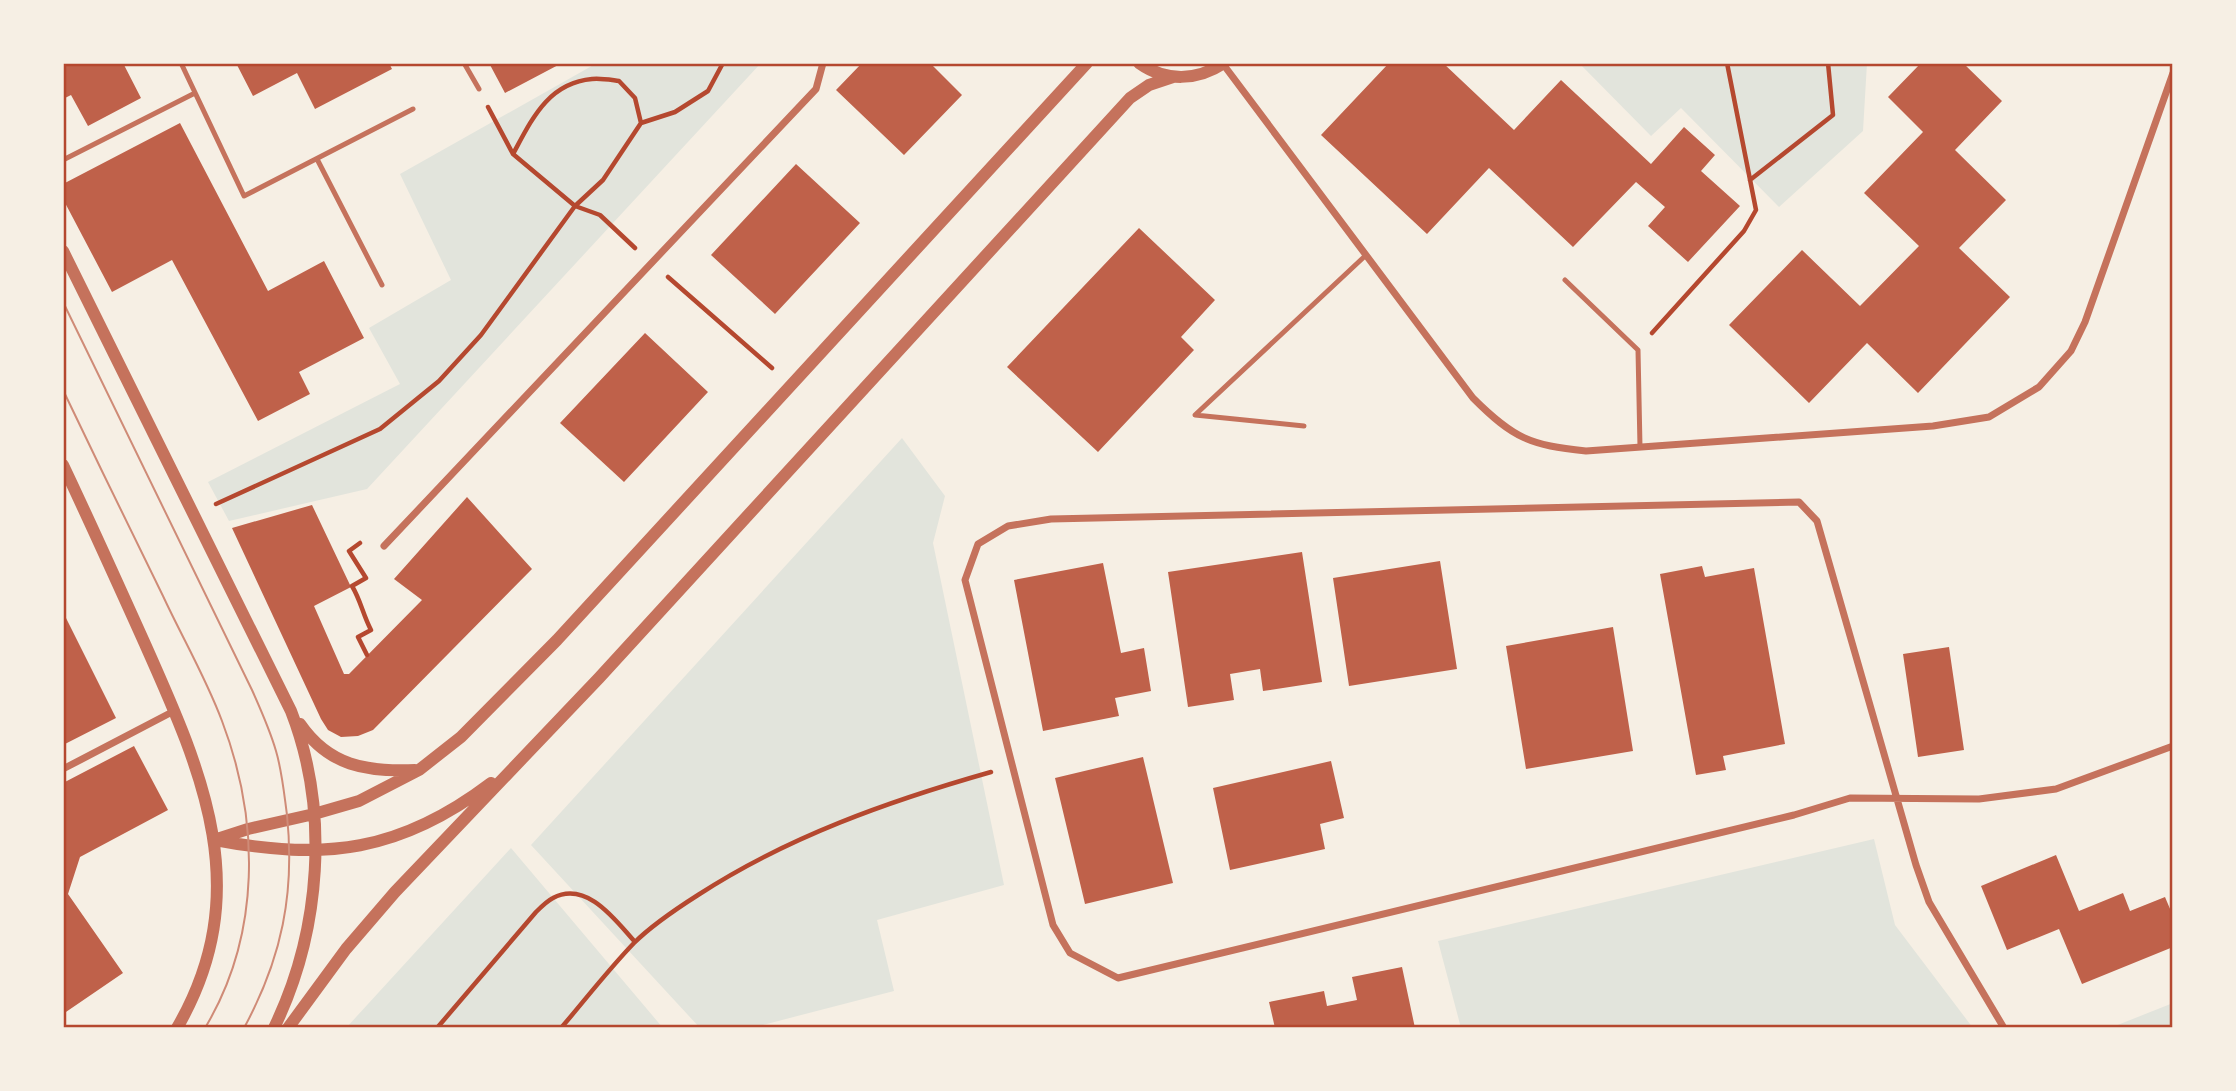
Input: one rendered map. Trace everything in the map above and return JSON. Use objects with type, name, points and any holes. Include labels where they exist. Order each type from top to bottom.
[{"type":"street","points":[[384,546],[816,89],[823,63]]},
{"type":"street","points":[[214,840],[359,801],[419,770],[461,737],[548,649],[1087,63]]},
{"type":"street","points":[[1139,63],[1154,72],[1173,77]]},
{"type":"street","points":[[288,1028],[346,949],[386,902],[536,745],[1130,98],[1149,85],[1173,77],[1199,75],[1223,64],[1474,398],[1493,418],[1515,434],[1537,444],[1586,451],[1933,426],[1989,417],[2039,387],[2071,351],[2085,322],[2173,73]]},
{"type":"street","points":[[63,251],[291,711],[305,756],[314,814],[313,886],[308,923],[288,996],[274,1028]]},
{"type":"street","points":[[63,465],[174,711],[196,768],[214,840],[218,884],[216,924],[204,973],[177,1028]]},
{"type":"street","points":[[2004,1028],[1929,902],[1916,865],[1898,799],[1817,521],[1799,502],[1051,519],[1008,526],[978,544],[965,580],[1053,925],[1070,953],[1118,978],[1794,816],[1850,798],[1898,799],[1979,799],[2056,789],[2173,746]]},
{"type":"street","points":[[63,769],[174,711]]},
{"type":"street","points":[[291,711],[317,745],[342,762],[372,769],[419,770]]},
{"type":"street","points":[[214,840],[270,849],[315,851],[369,843],[430,822],[480,791],[536,745]]},
{"type":"lane","points":[[181,63],[244,195],[413,108]]},
{"type":"lane","points":[[464,63],[479,89]]},
{"type":"lane","points":[[63,160],[195,93]]},
{"type":"lane","points":[[317,159],[382,285]]},
{"type":"lane","points":[[1304,426],[1195,415],[1366,256]]},
{"type":"lane","points":[[1565,280],[1638,350],[1640,447]]},
{"type":"path","points":[[194,515],[380,429],[439,381],[481,335],[575,206],[603,180],[641,123],[675,111],[708,91],[723,63]]},
{"type":"path","points":[[1638,350],[1744,231],[1756,209],[1727,63]]},
{"type":"path","points":[[1750,180],[1833,115],[1828,63]]},
{"type":"path","points":[[513,154],[536,111],[564,86],[592,79],[620,81],[635,98],[641,123]]},
{"type":"path","points":[[479,89],[513,154],[575,206],[600,215],[791,385]]},
{"type":"path","points":[[367,539],[349,551],[364,579],[352,586],[362,602],[364,617],[371,630],[358,637],[367,656]]},
{"type":"path","points":[[561,1028],[635,942],[735,870],[826,828],[921,792],[1012,766]]},
{"type":"path","points":[[437,1028],[536,912],[555,897],[574,894],[597,902],[635,942]]},
{"type":"shaded area","points":[[597,63],[761,63],[367,489],[229,521],[208,482],[400,384],[369,328],[451,280],[400,174]]},
{"type":"shaded area","points":[[1579,63],[1867,63],[1863,131],[1779,207],[1681,108],[1651,136]]},
{"type":"shaded area","points":[[902,438],[945,496],[933,543],[1004,885],[877,920],[894,991],[751,1028],[700,1028],[531,845]]},
{"type":"shaded area","points":[[1874,839],[1895,925],[1973,1028],[1461,1028],[1438,941]]},
{"type":"shaded area","points":[[511,848],[663,1028],[346,1028]]},
{"type":"shaded area","points":[[2173,1003],[2173,1028],[2110,1028]]},
{"type":"building","points":[[63,63],[123,63],[141,98],[88,126],[71,95],[63,99]]},
{"type":"building","points":[[236,63],[389,63],[392,69],[315,109],[297,73],[253,96]]},
{"type":"building","points":[[489,63],[562,63],[505,93]]},
{"type":"building","points":[[862,63],[930,63],[962,95],[904,155],[836,90]]},
{"type":"building","points":[[1389,63],[1443,63],[1514,130],[1561,80],[1651,164],[1684,127],[1715,155],[1701,171],[1740,206],[1688,262],[1648,226],[1665,207],[1636,182],[1573,247],[1489,168],[1427,234],[1321,135]]},
{"type":"building","points":[[1921,63],[1963,63],[2002,101],[1955,150],[2006,200],[1959,248],[2010,297],[1918,393],[1867,343],[1809,403],[1729,325],[1802,250],[1860,306],[1919,246],[1864,193],[1923,132],[1888,97]]},
{"type":"building","points":[[180,123],[268,291],[324,261],[364,338],[299,372],[310,394],[258,421],[172,260],[112,292],[63,199],[63,184]]},
{"type":"building","points":[[796,164],[860,223],[775,314],[711,255]]},
{"type":"building","points":[[1139,228],[1215,300],[1181,337],[1194,350],[1098,452],[1007,367]]},
{"type":"building","points":[[645,333],[708,392],[624,482],[560,423]]},
{"type":"building","points":[[467,497],[532,569],[373,730],[358,736],[341,737],[328,730],[232,528],[312,505],[351,587],[314,606],[344,674],[349,674],[422,600],[394,579]]},
{"type":"building","points":[[1302,552],[1322,682],[1263,691],[1260,669],[1230,674],[1234,700],[1188,707],[1168,572]]},
{"type":"building","points":[[1440,561],[1457,669],[1349,686],[1333,578]]},
{"type":"building","points":[[1103,563],[1121,653],[1144,648],[1151,691],[1115,698],[1119,716],[1043,731],[1014,580]]},
{"type":"building","points":[[1702,566],[1705,577],[1754,568],[1785,744],[1723,756],[1726,770],[1696,775],[1660,574]]},
{"type":"building","points":[[63,612],[116,718],[63,745]]},
{"type":"building","points":[[1613,627],[1633,751],[1526,769],[1506,646]]},
{"type":"building","points":[[1949,647],[1964,750],[1918,757],[1903,654]]},
{"type":"building","points":[[134,746],[168,810],[80,857],[68,894],[123,973],[63,1014],[63,783]]},
{"type":"building","points":[[1143,757],[1173,883],[1085,904],[1055,778]]},
{"type":"building","points":[[1331,761],[1344,818],[1320,824],[1325,849],[1230,870],[1213,788]]},
{"type":"building","points":[[2056,855],[2079,911],[2123,893],[2130,911],[2165,897],[2173,916],[2173,947],[2082,984],[2059,929],[2007,950],[1981,886]]},
{"type":"building","points":[[1402,967],[1415,1028],[1275,1028],[1269,1002],[1324,991],[1327,1006],[1357,1000],[1352,977]]},
{"type":"tram line","points":[[63,302],[252,690],[278,759],[289,844],[287,898],[283,925],[268,976],[244,1028]]},
{"type":"tram line","points":[[63,390],[209,689],[234,759],[243,798],[249,877],[245,916],[237,955],[205,1028]]}]
